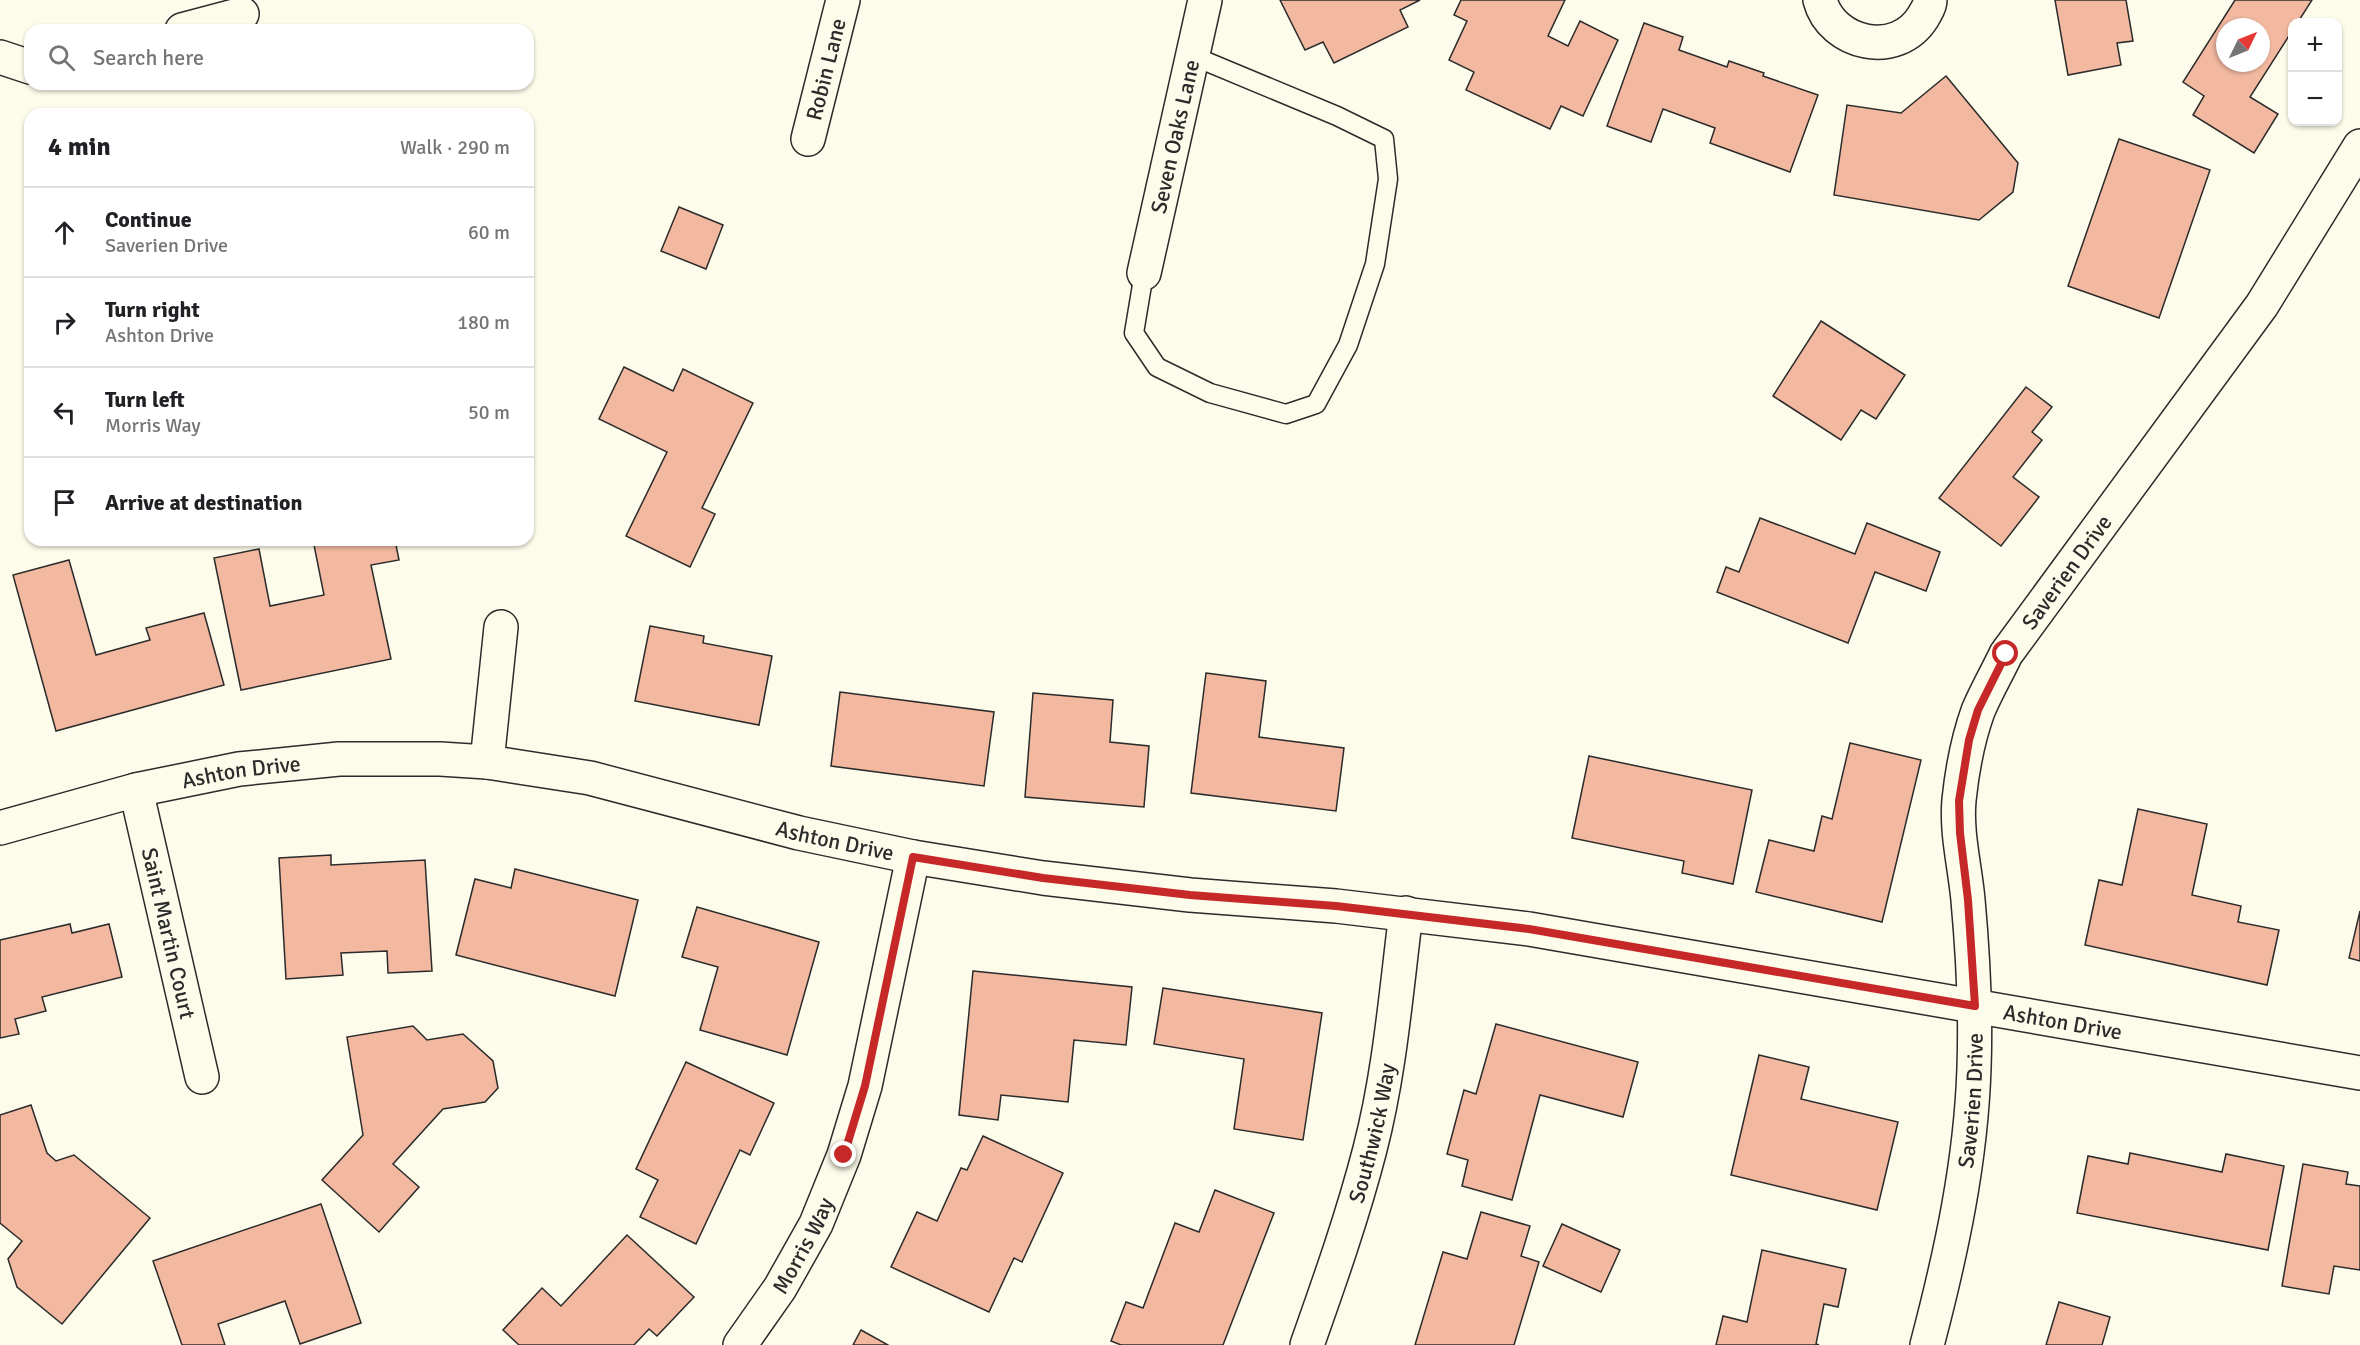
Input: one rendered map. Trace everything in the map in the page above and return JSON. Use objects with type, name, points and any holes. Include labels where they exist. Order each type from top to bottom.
[{"type":"street","name":"Robin Lane","points":[[808,140],[843,0]]},
{"type":"street","name":"Seven Oaks Lane","points":[[1144,273],[1205,0]]},
{"type":"street","points":[[1820,0],[1822,9],[1836,28],[1855,40],[1877,43],[1900,38],[1918,24],[1930,0]]},
{"type":"street","points":[[204,24],[242,14]]},
{"type":"street","points":[[0,57],[24,65]]},
{"type":"street","name":"Saverien Drive","points":[[1927,1345],[1950,1255],[1969,1144],[1975,1006],[1959,801],[1969,740],[1978,710],[2006,654],[2262,305],[2360,146]]},
{"type":"street","points":[[487,762],[501,627]]},
{"type":"street","name":"Ashton Drive","points":[[0,828],[136,790],[239,769],[339,759],[440,759],[487,762],[590,778],[799,833],[913,857],[1065,881],[1190,895],[1406,913],[1529,929],[2360,1073]]},
{"type":"street","name":"Saint Martin Court","points":[[136,790],[202,1077]]},
{"type":"street","name":"Morris Way","points":[[740,1345],[780,1288],[816,1224],[844,1155],[865,1086],[913,857]]},
{"type":"street","name":"Southwick Way","points":[[1307,1345],[1346,1232],[1370,1148],[1388,1061],[1406,913]]},
{"type":"lane","points":[[1144,273],[1134,333],[1156,367],[1209,393],[1286,414],[1316,404],[1348,345],[1375,264],[1388,179],[1384,139],[1337,116],[1193,56]]},
{"type":"building","points":[[1280,0],[1420,0],[1400,10],[1408,27],[1334,63],[1323,42],[1305,50]]},
{"type":"building","points":[[1461,0],[1565,0],[1548,36],[1568,46],[1580,21],[1618,40],[1583,116],[1561,106],[1550,129],[1466,90],[1474,72],[1449,60],[1467,21],[1454,15]]},
{"type":"building","points":[[2055,0],[2126,0],[2133,41],[2117,43],[2121,65],[2068,75]]},
{"type":"building","points":[[2235,0],[2312,0],[2301,18],[2288,18],[2288,37],[2270,66],[2270,18],[2224,18]]},
{"type":"building","points":[[1644,23],[1683,37],[1679,50],[1727,67],[1729,61],[1764,73],[1763,76],[1818,95],[1790,172],[1710,143],[1715,128],[1663,109],[1651,142],[1607,126]]},
{"type":"building","points":[[2216,30],[2216,72],[2266,72],[2250,97],[2278,114],[2254,153],[2193,115],[2204,96],[2183,82]]},
{"type":"building","points":[[1946,76],[2018,163],[2013,192],[1979,220],[1834,195],[1847,105],[1901,113]]},
{"type":"building","points":[[2119,139],[2210,170],[2159,318],[2068,286]]},
{"type":"building","points":[[679,207],[723,225],[706,269],[661,251]]},
{"type":"building","points":[[1821,321],[1905,375],[1876,419],[1861,410],[1841,440],[1773,396]]},
{"type":"building","points":[[624,367],[673,391],[683,369],[753,403],[702,508],[715,514],[690,567],[626,536],[667,452],[599,419]]},
{"type":"building","points":[[2026,387],[2052,407],[2032,432],[2042,440],[2013,477],[2039,497],[2001,546],[1939,498]]},
{"type":"building","points":[[1760,518],[1855,554],[1867,523],[1940,552],[1926,591],[1875,572],[1848,643],[1717,592],[1726,567],[1739,572]]},
{"type":"building","points":[[314,546],[396,546],[399,560],[371,565],[391,659],[241,690],[214,558],[259,549],[270,606],[324,595]]},
{"type":"building","points":[[69,560],[96,655],[150,640],[146,628],[204,613],[224,685],[56,731],[13,575]]},
{"type":"building","points":[[650,626],[704,636],[703,643],[772,656],[759,725],[635,701]]},
{"type":"building","points":[[1206,673],[1266,681],[1259,737],[1344,748],[1336,811],[1191,793]]},
{"type":"building","points":[[840,692],[994,712],[984,786],[831,766]]},
{"type":"building","points":[[1033,693],[1113,700],[1110,742],[1149,746],[1144,807],[1025,797]]},
{"type":"building","points":[[1850,743],[1921,760],[1882,922],[1756,892],[1769,840],[1814,851],[1822,816],[1832,819]]},
{"type":"building","points":[[1589,756],[1752,790],[1733,884],[1682,873],[1684,861],[1572,838]]},
{"type":"building","points":[[2138,809],[2207,824],[2192,895],[2241,906],[2238,922],[2279,930],[2267,985],[2085,945],[2099,880],[2122,885]]},
{"type":"building","points":[[331,855],[331,865],[425,860],[432,971],[388,973],[387,951],[341,953],[343,975],[286,979],[279,858]]},
{"type":"building","points":[[515,869],[638,900],[615,996],[456,955],[475,879],[511,888]]},
{"type":"building","points":[[697,907],[819,942],[787,1055],[700,1030],[718,967],[682,957]]},
{"type":"building","points":[[2360,911],[2360,961],[2349,958]]},
{"type":"building","points":[[70,924],[72,933],[109,924],[122,977],[42,997],[46,1011],[15,1019],[19,1034],[0,1038],[0,940]]},
{"type":"building","points":[[973,971],[1132,987],[1126,1045],[1074,1040],[1068,1102],[1001,1095],[998,1120],[959,1115]]},
{"type":"building","points":[[1163,988],[1322,1013],[1303,1140],[1234,1129],[1244,1059],[1154,1044]]},
{"type":"building","points":[[1496,1024],[1638,1062],[1623,1117],[1540,1095],[1512,1200],[1462,1186],[1468,1160],[1447,1154],[1464,1090],[1476,1094]]},
{"type":"building","points":[[413,1026],[427,1040],[463,1034],[493,1061],[498,1088],[485,1102],[443,1109],[393,1164],[419,1187],[379,1232],[322,1180],[363,1135],[347,1037]]},
{"type":"building","points":[[1759,1055],[1809,1067],[1801,1099],[1898,1122],[1877,1210],[1731,1175]]},
{"type":"building","points":[[686,1062],[774,1103],[750,1155],[740,1150],[696,1244],[640,1217],[658,1180],[636,1169]]},
{"type":"building","points":[[31,1105],[47,1153],[56,1161],[74,1155],[150,1218],[62,1324],[17,1287],[8,1259],[22,1241],[0,1223],[0,1115]]},
{"type":"building","points":[[983,1136],[1063,1173],[1022,1262],[1014,1258],[989,1312],[891,1267],[917,1212],[937,1221],[961,1168],[967,1170]]},
{"type":"building","points":[[2130,1153],[2222,1172],[2226,1154],[2284,1166],[2268,1250],[2077,1213],[2088,1156],[2128,1164]]},
{"type":"building","points":[[2303,1164],[2348,1172],[2346,1184],[2360,1186],[2360,1270],[2334,1266],[2329,1294],[2282,1286]]},
{"type":"building","points":[[1215,1190],[1274,1213],[1223,1345],[1121,1345],[1111,1341],[1126,1302],[1143,1308],[1175,1223],[1199,1232]]},
{"type":"building","points":[[321,1204],[361,1323],[300,1344],[285,1301],[218,1324],[225,1345],[182,1345],[153,1261]]},
{"type":"building","points":[[1481,1212],[1530,1226],[1521,1256],[1539,1262],[1514,1345],[1415,1345],[1443,1252],[1467,1259]]},
{"type":"building","points":[[1562,1224],[1620,1250],[1601,1292],[1543,1266]]},
{"type":"building","points":[[627,1235],[694,1297],[657,1336],[649,1329],[634,1345],[519,1345],[503,1330],[542,1288],[561,1306]]},
{"type":"building","points":[[1762,1250],[1846,1269],[1838,1307],[1824,1304],[1816,1344],[1819,1345],[1716,1345],[1723,1316],[1747,1322]]},
{"type":"building","points":[[2059,1302],[2110,1317],[2102,1345],[2046,1345]]},
{"type":"building","points":[[861,1330],[888,1345],[853,1345]]},
{"type":"route","points":[[844,1155],[865,1086],[913,857],[1043,878],[1190,895],[1406,913],[1529,929],[1975,1006],[1959,801],[1969,740],[1978,710],[2006,654]]}]
